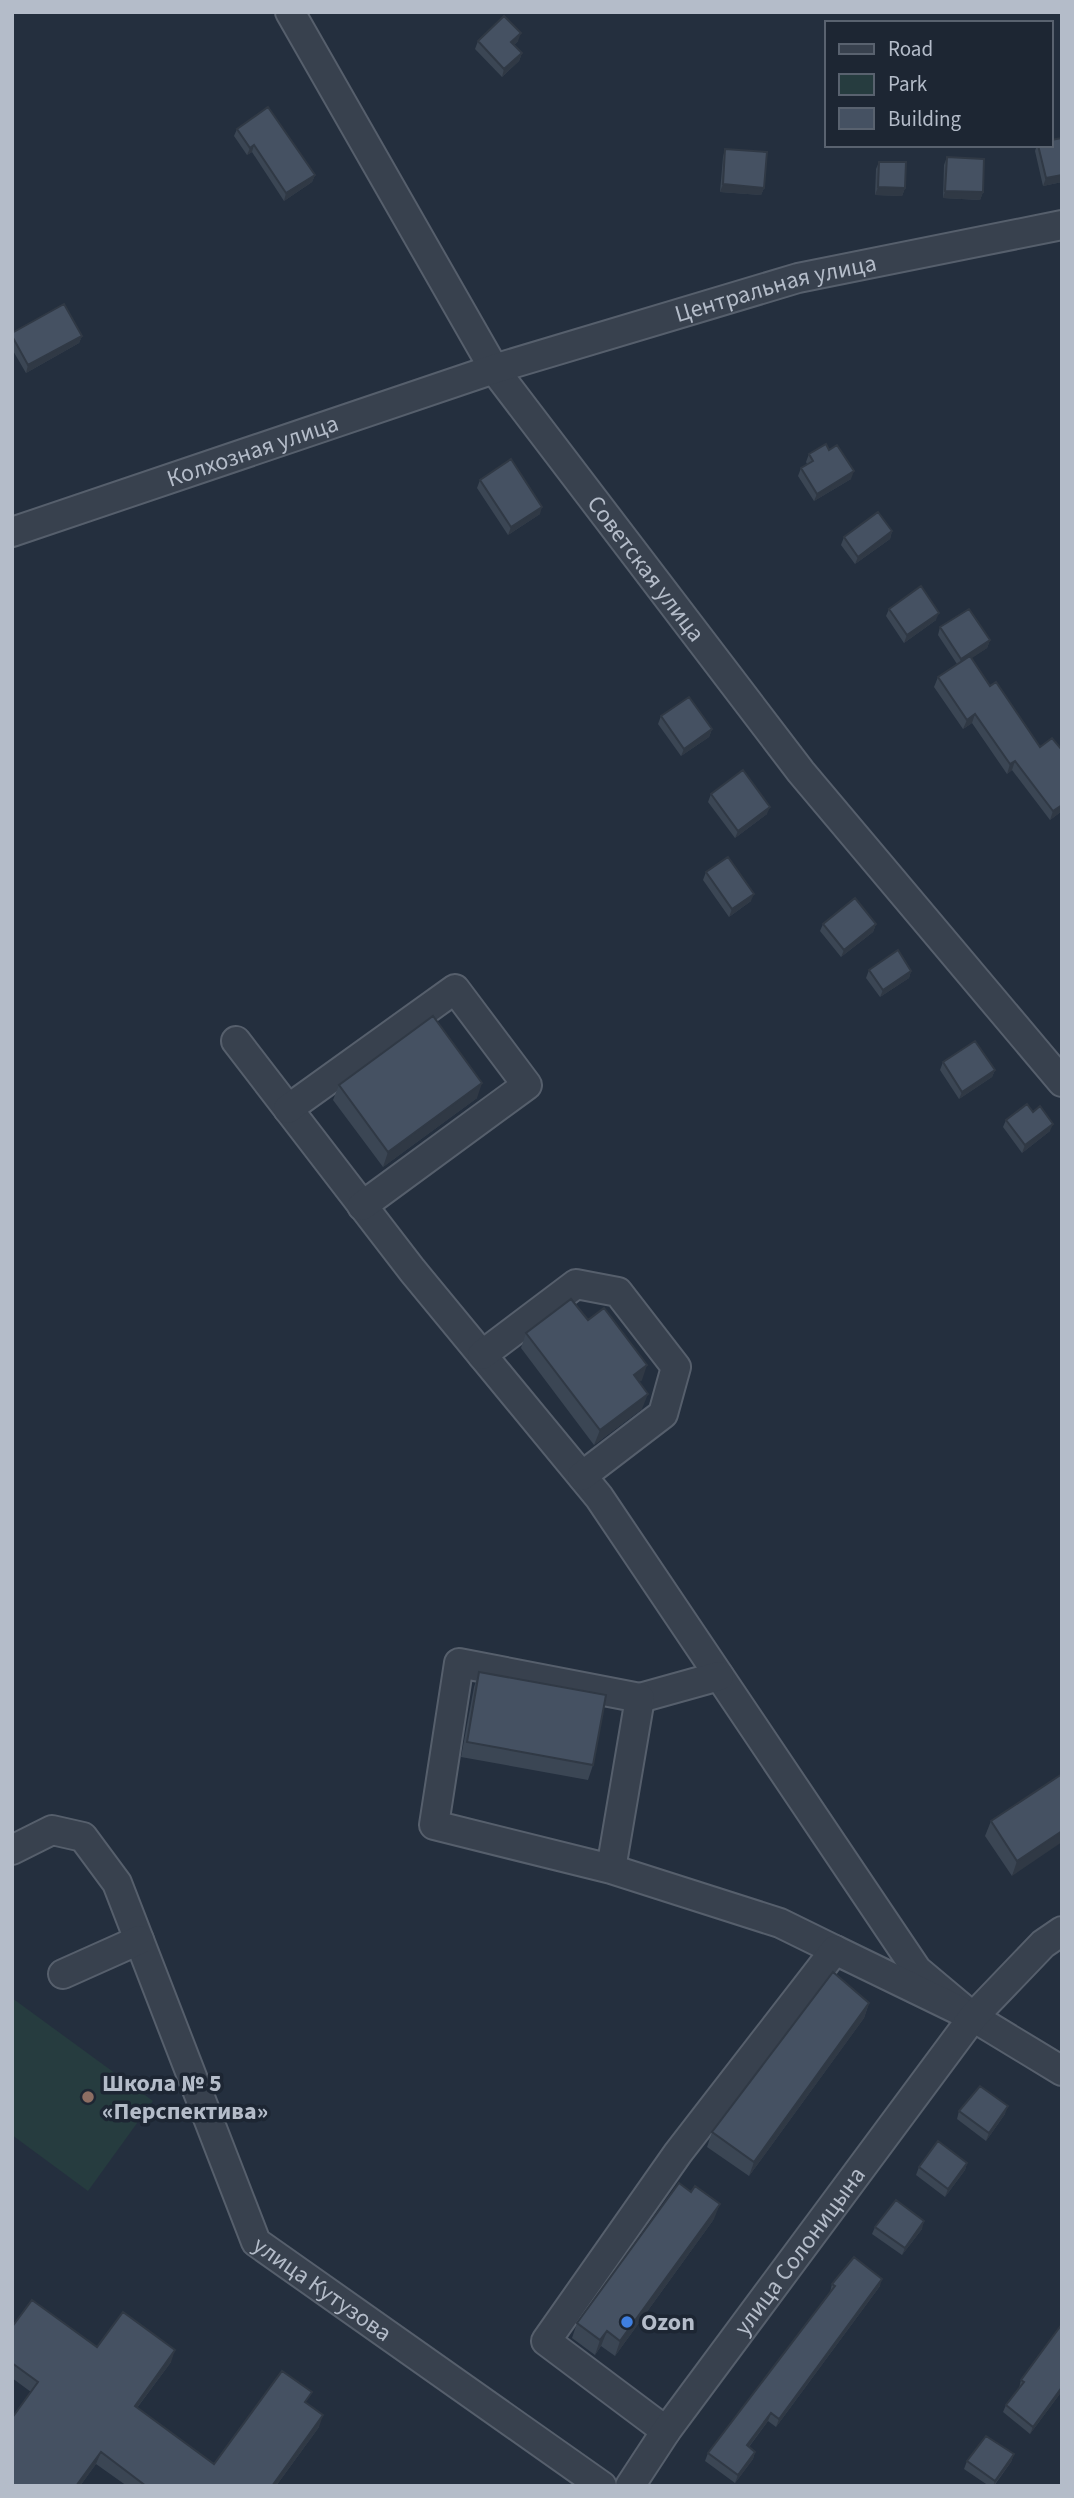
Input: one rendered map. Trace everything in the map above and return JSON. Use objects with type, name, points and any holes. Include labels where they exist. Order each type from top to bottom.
[{"type":"street","name":"Советская улица","points":[[290,12],[494,369],[801,772],[1062,1082]]},
{"type":"street","name":"Центральная улица","points":[[494,369],[798,278],[1062,225]]},
{"type":"street","name":"Колхозная улица","points":[[12,532],[494,369]]},
{"type":"street","points":[[288,1109],[455,989],[527,1085],[362,1206]]},
{"type":"street","points":[[236,1041],[362,1206],[599,1497],[917,1970],[973,2017]]},
{"type":"street","points":[[482,1355],[576,1284],[618,1292],[676,1367],[663,1414],[582,1476]]},
{"type":"street","points":[[719,1676],[640,1698],[459,1663],[435,1825],[611,1869],[780,1923],[973,2017],[1062,2071]]},
{"type":"street","points":[[611,1869],[640,1698]]},
{"type":"street","name":"улица Кутузова","points":[[12,1850],[52,1830],[83,1837],[117,1883],[256,2242],[602,2486]]},
{"type":"street","name":"улица Солоницына","points":[[630,2486],[666,2431],[973,2017],[1043,1944],[1062,1931]]},
{"type":"street","points":[[63,1974],[139,1940]]},
{"type":"street","points":[[666,2431],[547,2341],[678,2153],[835,1950]]},
{"type":"green space","points":[[12,1998],[153,2101],[88,2191],[12,2135]]},
{"type":"building","points":[[504,16],[521,33],[511,42],[522,53],[504,69],[478,41]]},
{"type":"building","points":[[268,107],[315,175],[286,193],[254,145],[250,148],[237,129]]},
{"type":"building","points":[[1062,138],[1062,175],[1046,178],[1038,147],[1053,147],[1053,140]]},
{"type":"building","points":[[725,149],[767,152],[764,188],[723,184]]},
{"type":"building","points":[[947,157],[984,159],[983,192],[945,191]]},
{"type":"building","points":[[879,162],[906,162],[905,188],[878,187]]},
{"type":"building","points":[[64,304],[82,336],[28,365],[12,333]]},
{"type":"building","points":[[826,444],[829,450],[837,445],[854,471],[817,494],[801,468],[813,461],[809,454]]},
{"type":"building","points":[[511,459],[542,507],[511,527],[480,480]]},
{"type":"building","points":[[878,512],[892,531],[858,557],[844,537]]},
{"type":"building","points":[[921,586],[939,613],[907,635],[889,609]]},
{"type":"building","points":[[969,609],[990,640],[961,659],[940,627]]},
{"type":"building","points":[[970,656],[990,686],[996,682],[1040,747],[1052,738],[1062,750],[1062,805],[1053,811],[1015,761],[1010,764],[975,714],[967,720],[938,677]]},
{"type":"building","points":[[689,697],[712,729],[684,749],[661,716]]},
{"type":"building","points":[[743,770],[770,807],[738,831],[711,794]]},
{"type":"building","points":[[728,857],[754,894],[732,909],[706,872]]},
{"type":"building","points":[[855,898],[876,924],[844,950],[823,924]]},
{"type":"building","points":[[898,950],[911,971],[883,990],[869,970]]},
{"type":"building","points":[[433,1016],[482,1083],[388,1152],[339,1085]]},
{"type":"building","points":[[975,1041],[995,1070],[962,1092],[943,1062]]},
{"type":"building","points":[[1027,1104],[1033,1112],[1040,1106],[1053,1124],[1025,1145],[1006,1120]]},
{"type":"building","points":[[571,1299],[588,1320],[604,1308],[647,1365],[634,1375],[648,1394],[600,1430],[526,1333]]},
{"type":"building","points":[[479,1672],[606,1695],[593,1765],[467,1742]]},
{"type":"building","points":[[1062,1774],[1062,1831],[1017,1861],[991,1821]]},
{"type":"building","points":[[833,1972],[869,2003],[754,2162],[712,2132]]},
{"type":"building","points":[[980,2086],[1008,2106],[989,2133],[959,2111]]},
{"type":"building","points":[[938,2141],[967,2163],[948,2189],[919,2167]]},
{"type":"building","points":[[679,2183],[691,2192],[695,2186],[720,2204],[620,2341],[607,2331],[600,2340],[577,2323]]},
{"type":"building","points":[[896,2200],[924,2221],[905,2248],[875,2227]]},
{"type":"building","points":[[854,2257],[882,2279],[779,2419],[771,2413],[747,2445],[755,2452],[738,2475],[708,2453]]},
{"type":"building","points":[[32,2300],[97,2347],[123,2312],[175,2350],[135,2406],[214,2464],[282,2371],[312,2392],[305,2402],[323,2415],[272,2486],[146,2486],[101,2452],[76,2486],[12,2486],[12,2418],[38,2382],[12,2363],[12,2327]]},
{"type":"building","points":[[1062,2324],[1062,2387],[1033,2427],[1006,2405]]},
{"type":"building","points":[[986,2436],[1014,2454],[995,2481],[967,2461]]},
{"type":"place","name":"Школа № 5 «Перспектива»","points":[[88,2097]]},
{"type":"place","name":"Ozon","points":[[627,2322]]}]
